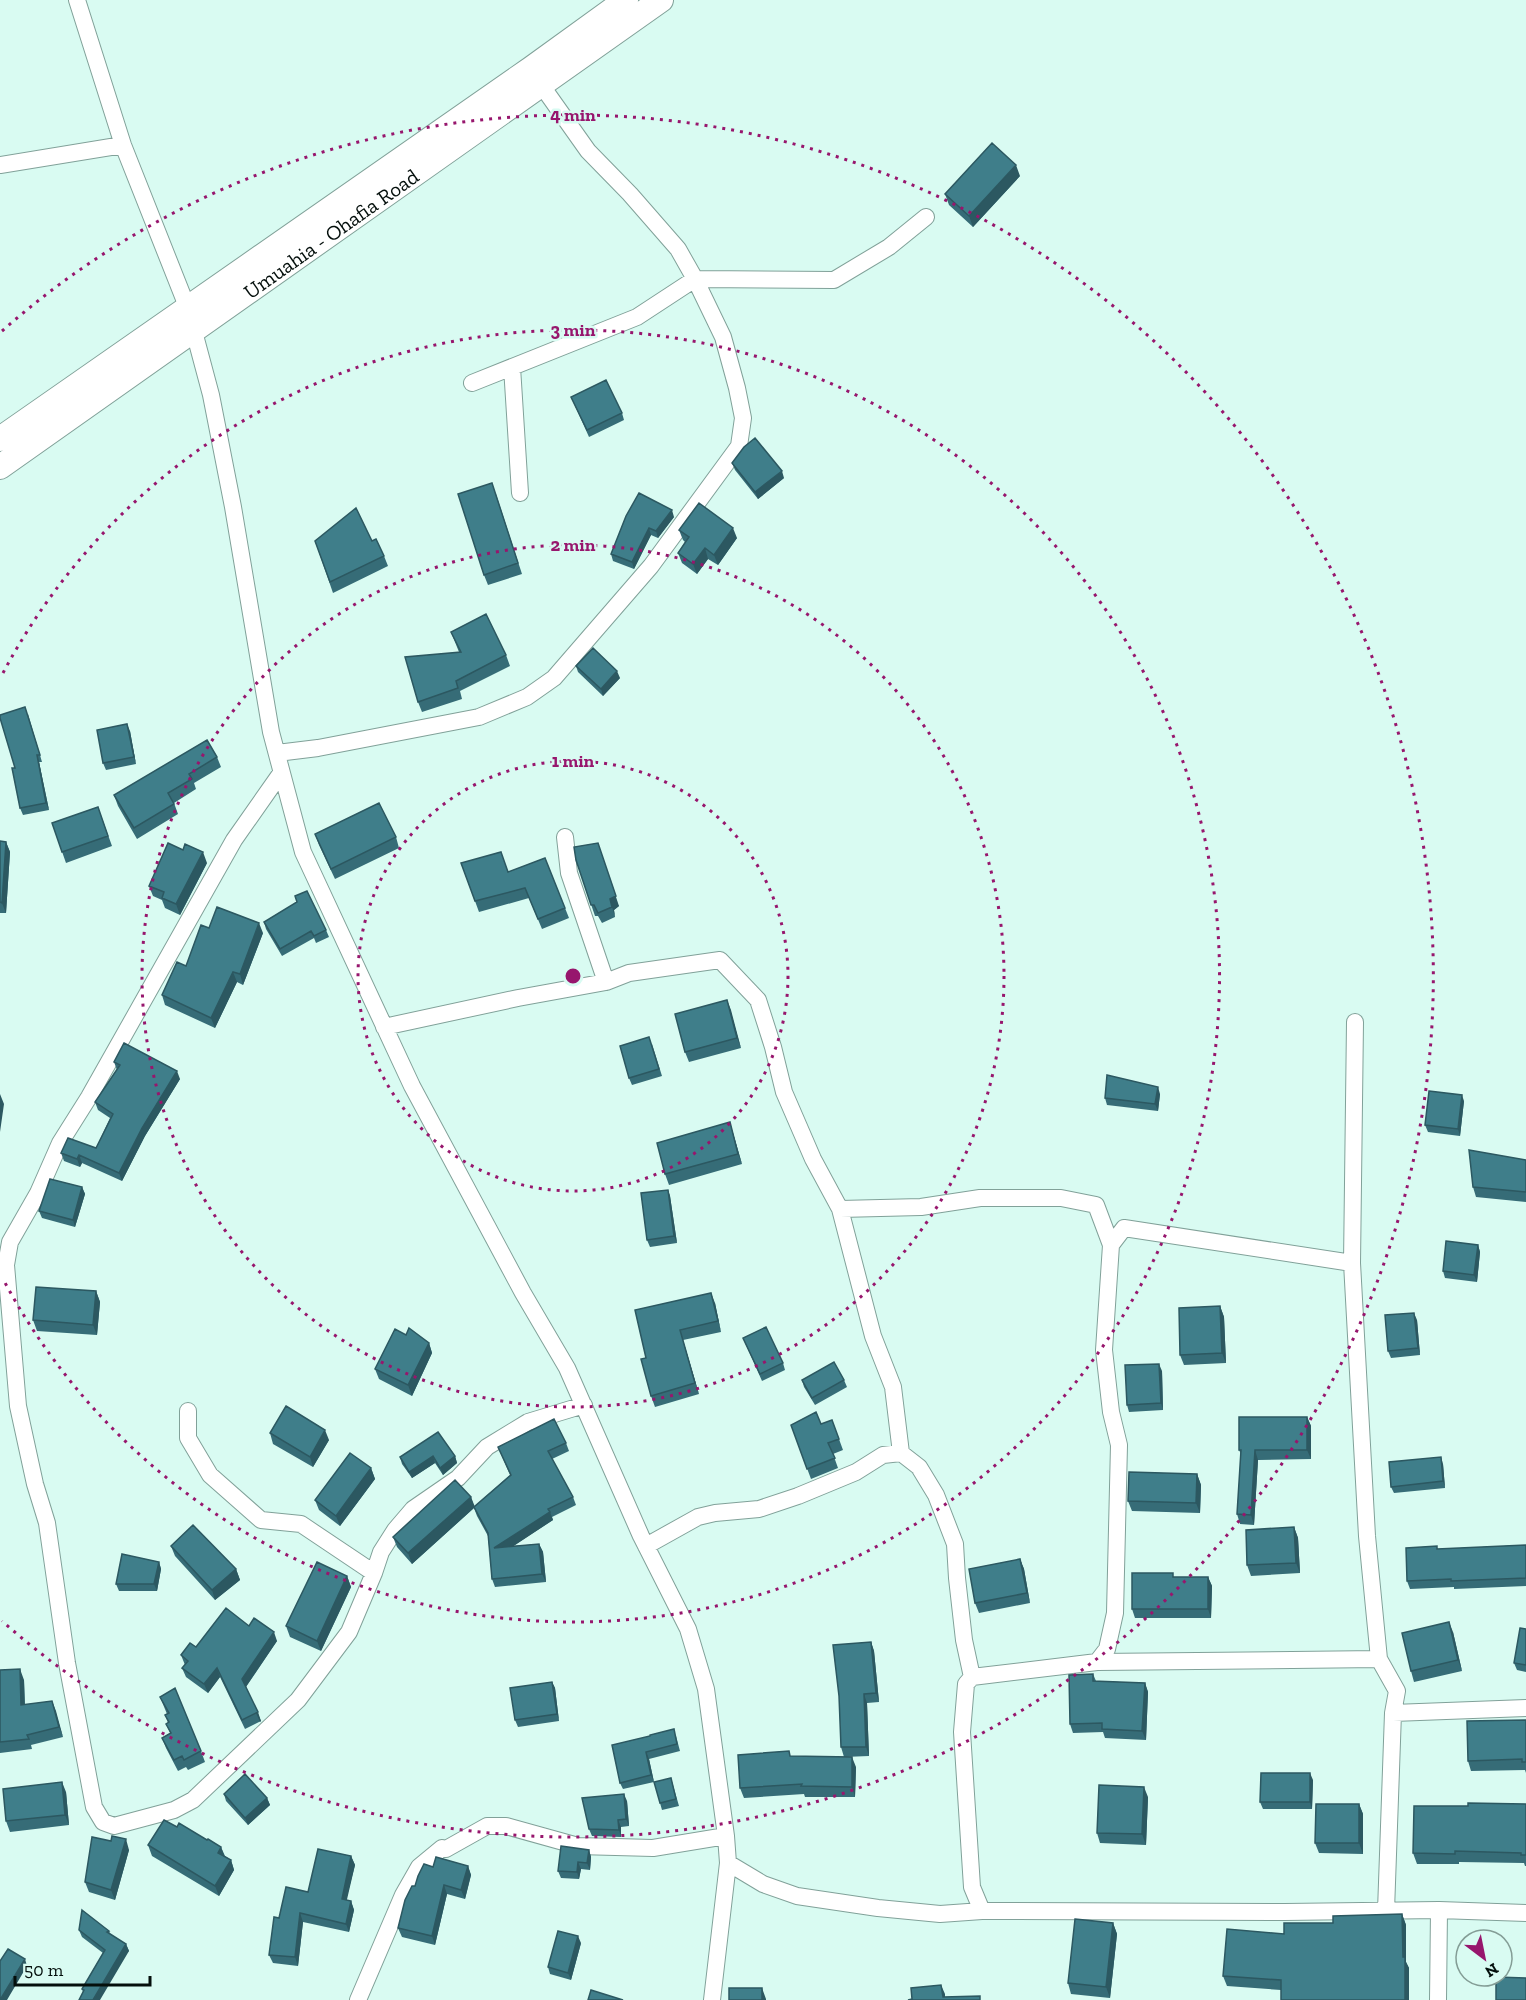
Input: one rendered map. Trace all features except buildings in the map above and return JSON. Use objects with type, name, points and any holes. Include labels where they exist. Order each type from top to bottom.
[{"type":"main road","name":"Umuahia - Ohafia Road","points":[[0,467],[191,320],[626,0]]},
{"type":"main road","name":"Umuahia - Ohafia Road","points":[[0,439],[191,320],[542,86],[661,0]]},
{"type":"street","points":[[77,0],[123,146],[191,320],[211,395],[233,507],[271,732],[303,852],[412,1086],[523,1293],[567,1368],[646,1546],[688,1629],[706,1689],[728,1863],[712,2000]]},
{"type":"street","points":[[277,753],[318,748],[479,717],[527,698],[554,678],[651,566],[739,446],[743,418],[737,388],[723,336],[695,279],[678,249],[630,194],[588,151],[542,86]]},
{"type":"street","points":[[0,165],[123,146]]},
{"type":"street","points":[[472,383],[637,316],[695,279],[834,280],[889,248],[926,217]]},
{"type":"street","points":[[512,367],[519,493]]},
{"type":"street","points":[[281,773],[234,840],[89,1097],[60,1143],[38,1193],[10,1242],[6,1265],[18,1406],[34,1484],[47,1523],[67,1663],[94,1807],[103,1822],[114,1826],[174,1810],[193,1800],[298,1700],[349,1632],[381,1552],[395,1530],[413,1509],[458,1478],[487,1447],[528,1422],[584,1405]]},
{"type":"street","points":[[565,837],[569,873],[606,982]]},
{"type":"street","points":[[384,1027],[518,998],[606,982],[629,973],[720,960],[758,1000],[784,1092],[813,1159],[840,1209],[873,1336],[892,1387],[901,1453],[919,1467],[936,1494],[955,1544],[962,1619],[972,1677]]},
{"type":"street","points":[[1355,1022],[1352,1263],[1367,1536],[1379,1659],[1397,1691],[1393,1713],[1386,1911]]},
{"type":"street","points":[[840,1209],[921,1207],[980,1198],[1061,1198],[1096,1205],[1111,1245],[1104,1350],[1111,1412],[1119,1445],[1115,1613],[1107,1649],[1097,1662]]},
{"type":"street","points":[[1111,1245],[1124,1228],[1352,1263]]},
{"type":"street","points":[[188,1411],[188,1438],[210,1475],[261,1520],[301,1524],[374,1573]]},
{"type":"street","points":[[646,1546],[698,1517],[759,1509],[779,1503],[856,1472],[884,1455],[901,1453]]},
{"type":"street","points":[[982,1911],[972,1887],[962,1732],[966,1684],[972,1677],[1097,1662],[1379,1659]]},
{"type":"street","points":[[1393,1713],[1526,1708]]},
{"type":"street","points":[[358,2000],[403,1895],[419,1867],[442,1848],[446,1850],[487,1826],[506,1826],[578,1846],[653,1848],[726,1836]]},
{"type":"street","points":[[728,1863],[763,1884],[797,1896],[940,1914],[982,1911],[1439,1910],[1526,1912]]},
{"type":"street","points":[[1438,2000],[1439,1910]]}]
